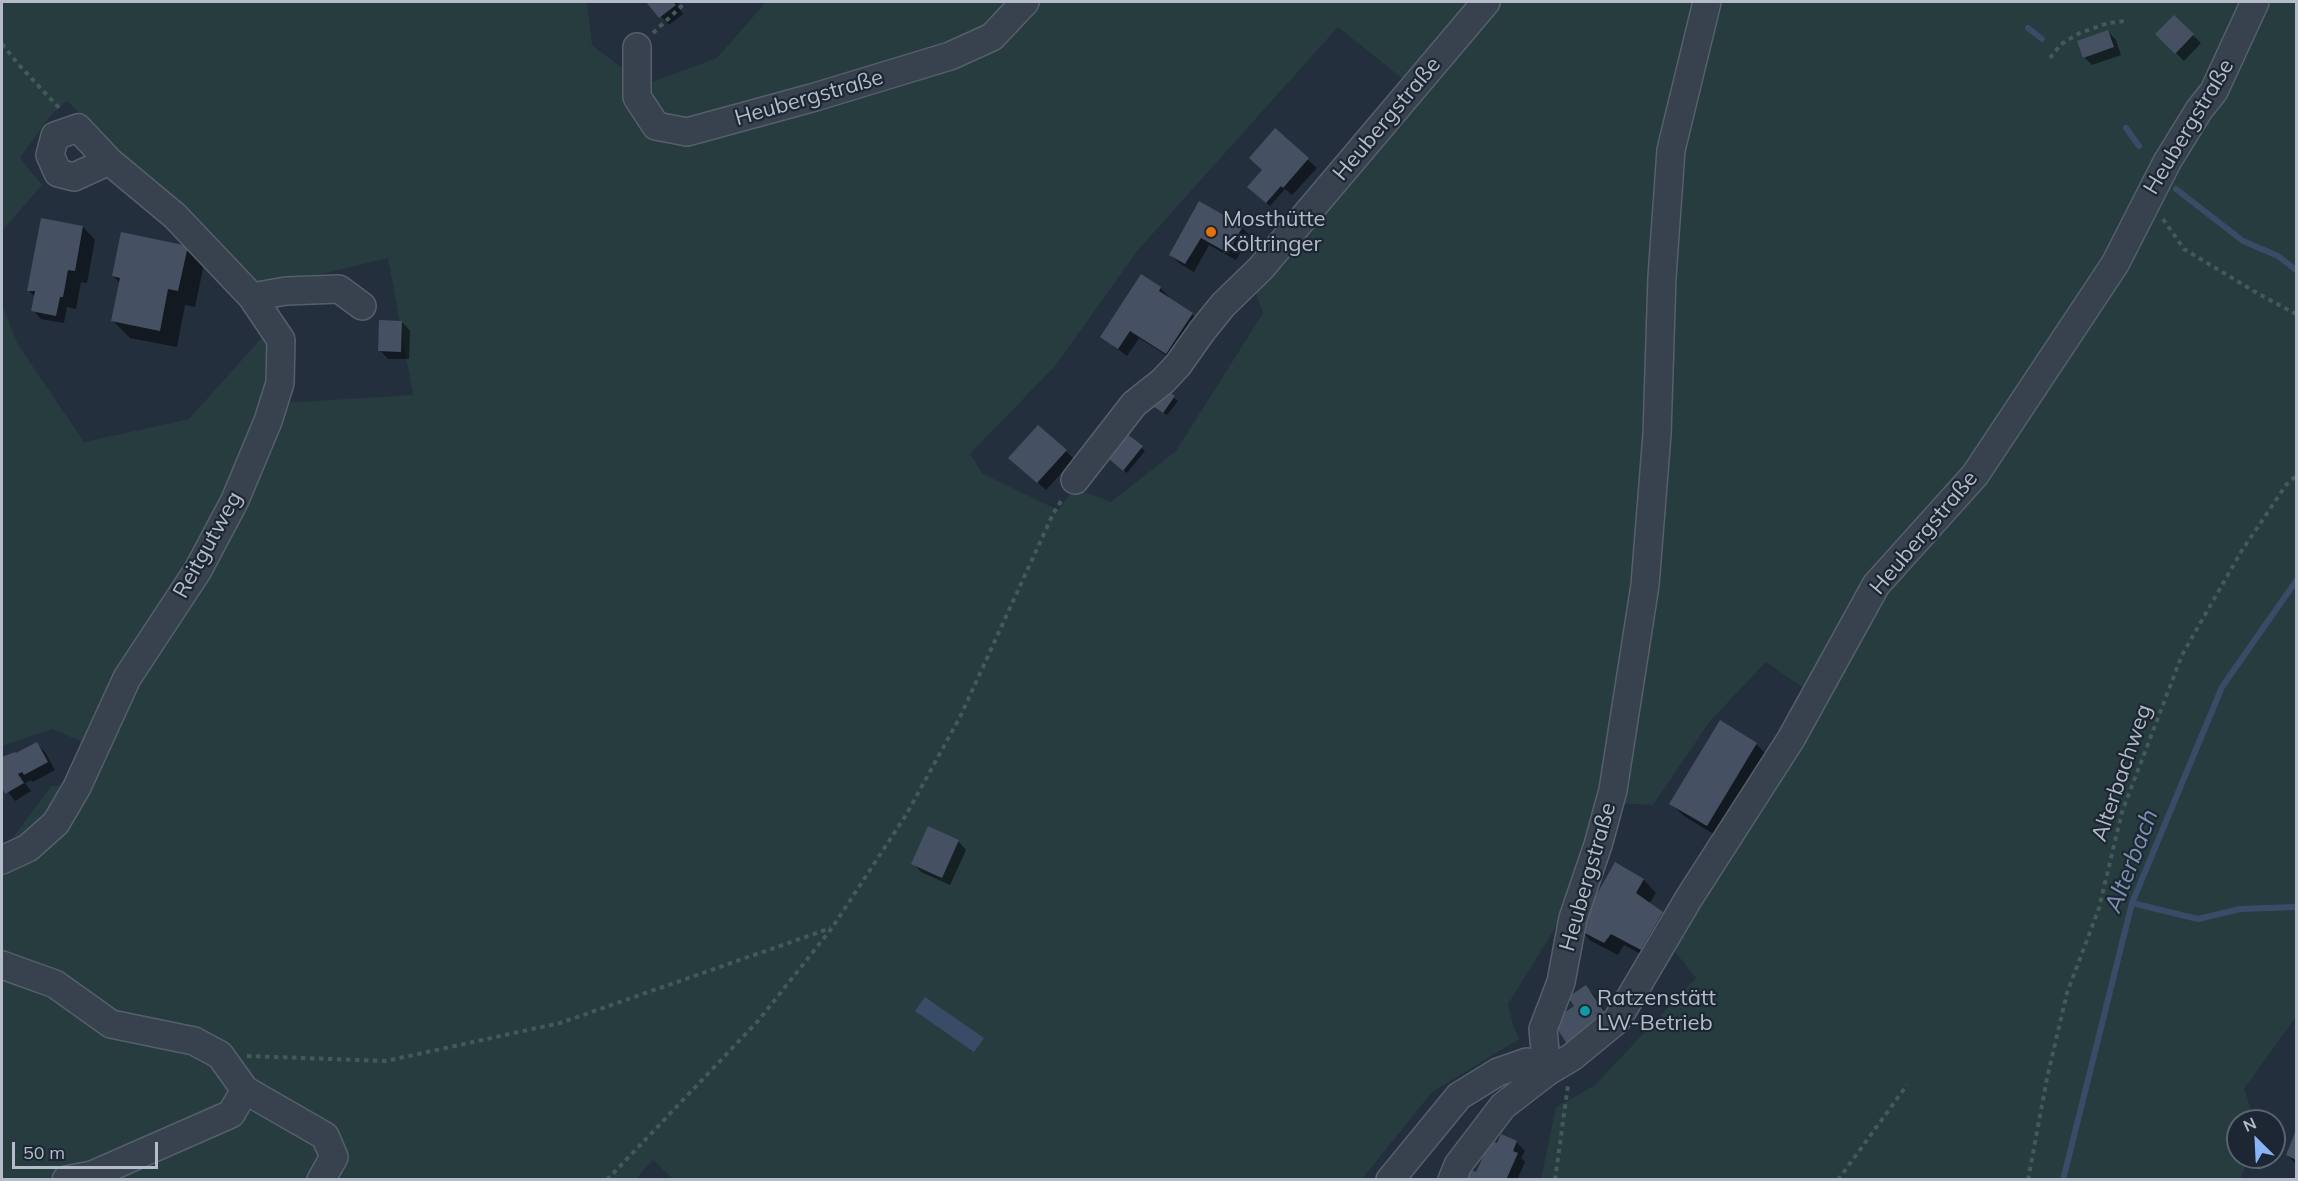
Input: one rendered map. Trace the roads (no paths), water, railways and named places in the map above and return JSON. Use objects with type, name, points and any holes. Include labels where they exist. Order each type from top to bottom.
[{"type":"street","name":"Heubergstraße","points":[[637,47],[638,97],[656,126],[687,132],[815,97],[950,56],[992,37],[1025,2]]},
{"type":"street","name":"Heubergstraße","points":[[1075,480],[1134,404],[1163,381],[1178,365],[1209,322],[1262,268],[1486,2]]},
{"type":"street","name":"Heubergstraße","points":[[1547,1072],[1543,1029],[1561,982],[1573,918],[1598,845],[1613,790],[1645,585],[1657,435],[1662,277],[1671,150],[1707,2]]},
{"type":"street","name":"Heubergstraße","points":[[1452,1179],[1458,1165],[1503,1106],[1547,1072],[1572,1057],[1617,1020],[1689,898],[1791,740],[1876,585],[1975,475],[2115,264],[2146,201],[2199,110],[2214,91],[2255,2]]},
{"type":"street","name":"Reitgutweg","points":[[2,860],[28,848],[56,823],[77,787],[127,678],[198,570],[235,500],[268,421],[280,383],[281,340],[252,297],[175,216],[109,161],[78,128],[55,136],[50,156],[58,173],[74,177],[109,161]]},
{"type":"street","points":[[252,297],[286,291],[339,289],[362,306]]},
{"type":"street","points":[[2,965],[55,984],[111,1024],[194,1041],[220,1055],[245,1089],[325,1136],[334,1158],[321,1179]]},
{"type":"street","points":[[1390,1179],[1459,1096],[1498,1072],[1527,1062],[1547,1072]]},
{"type":"street","points":[[66,1179],[92,1175],[231,1114],[245,1089]]},
{"type":"water","points":[[925,997],[984,1038],[974,1052],[915,1011]]},
{"type":"waterway","points":[[2028,28],[2042,39]]},
{"type":"waterway","points":[[2126,128],[2139,146]]},
{"type":"waterway","points":[[2176,189],[2243,241],[2278,256],[2296,270]]},
{"type":"waterway","name":"Alterbach","points":[[2063,1180],[2132,903],[2222,687],[2296,581]]},
{"type":"waterway","points":[[2132,903],[2198,919],[2240,909],[2296,907]]},
{"type":"place","name":"Mosthütte Költringer","points":[[1211,232]]},
{"type":"place","name":"Ratzenstätt LW-Betrieb","points":[[1585,1011]]}]
